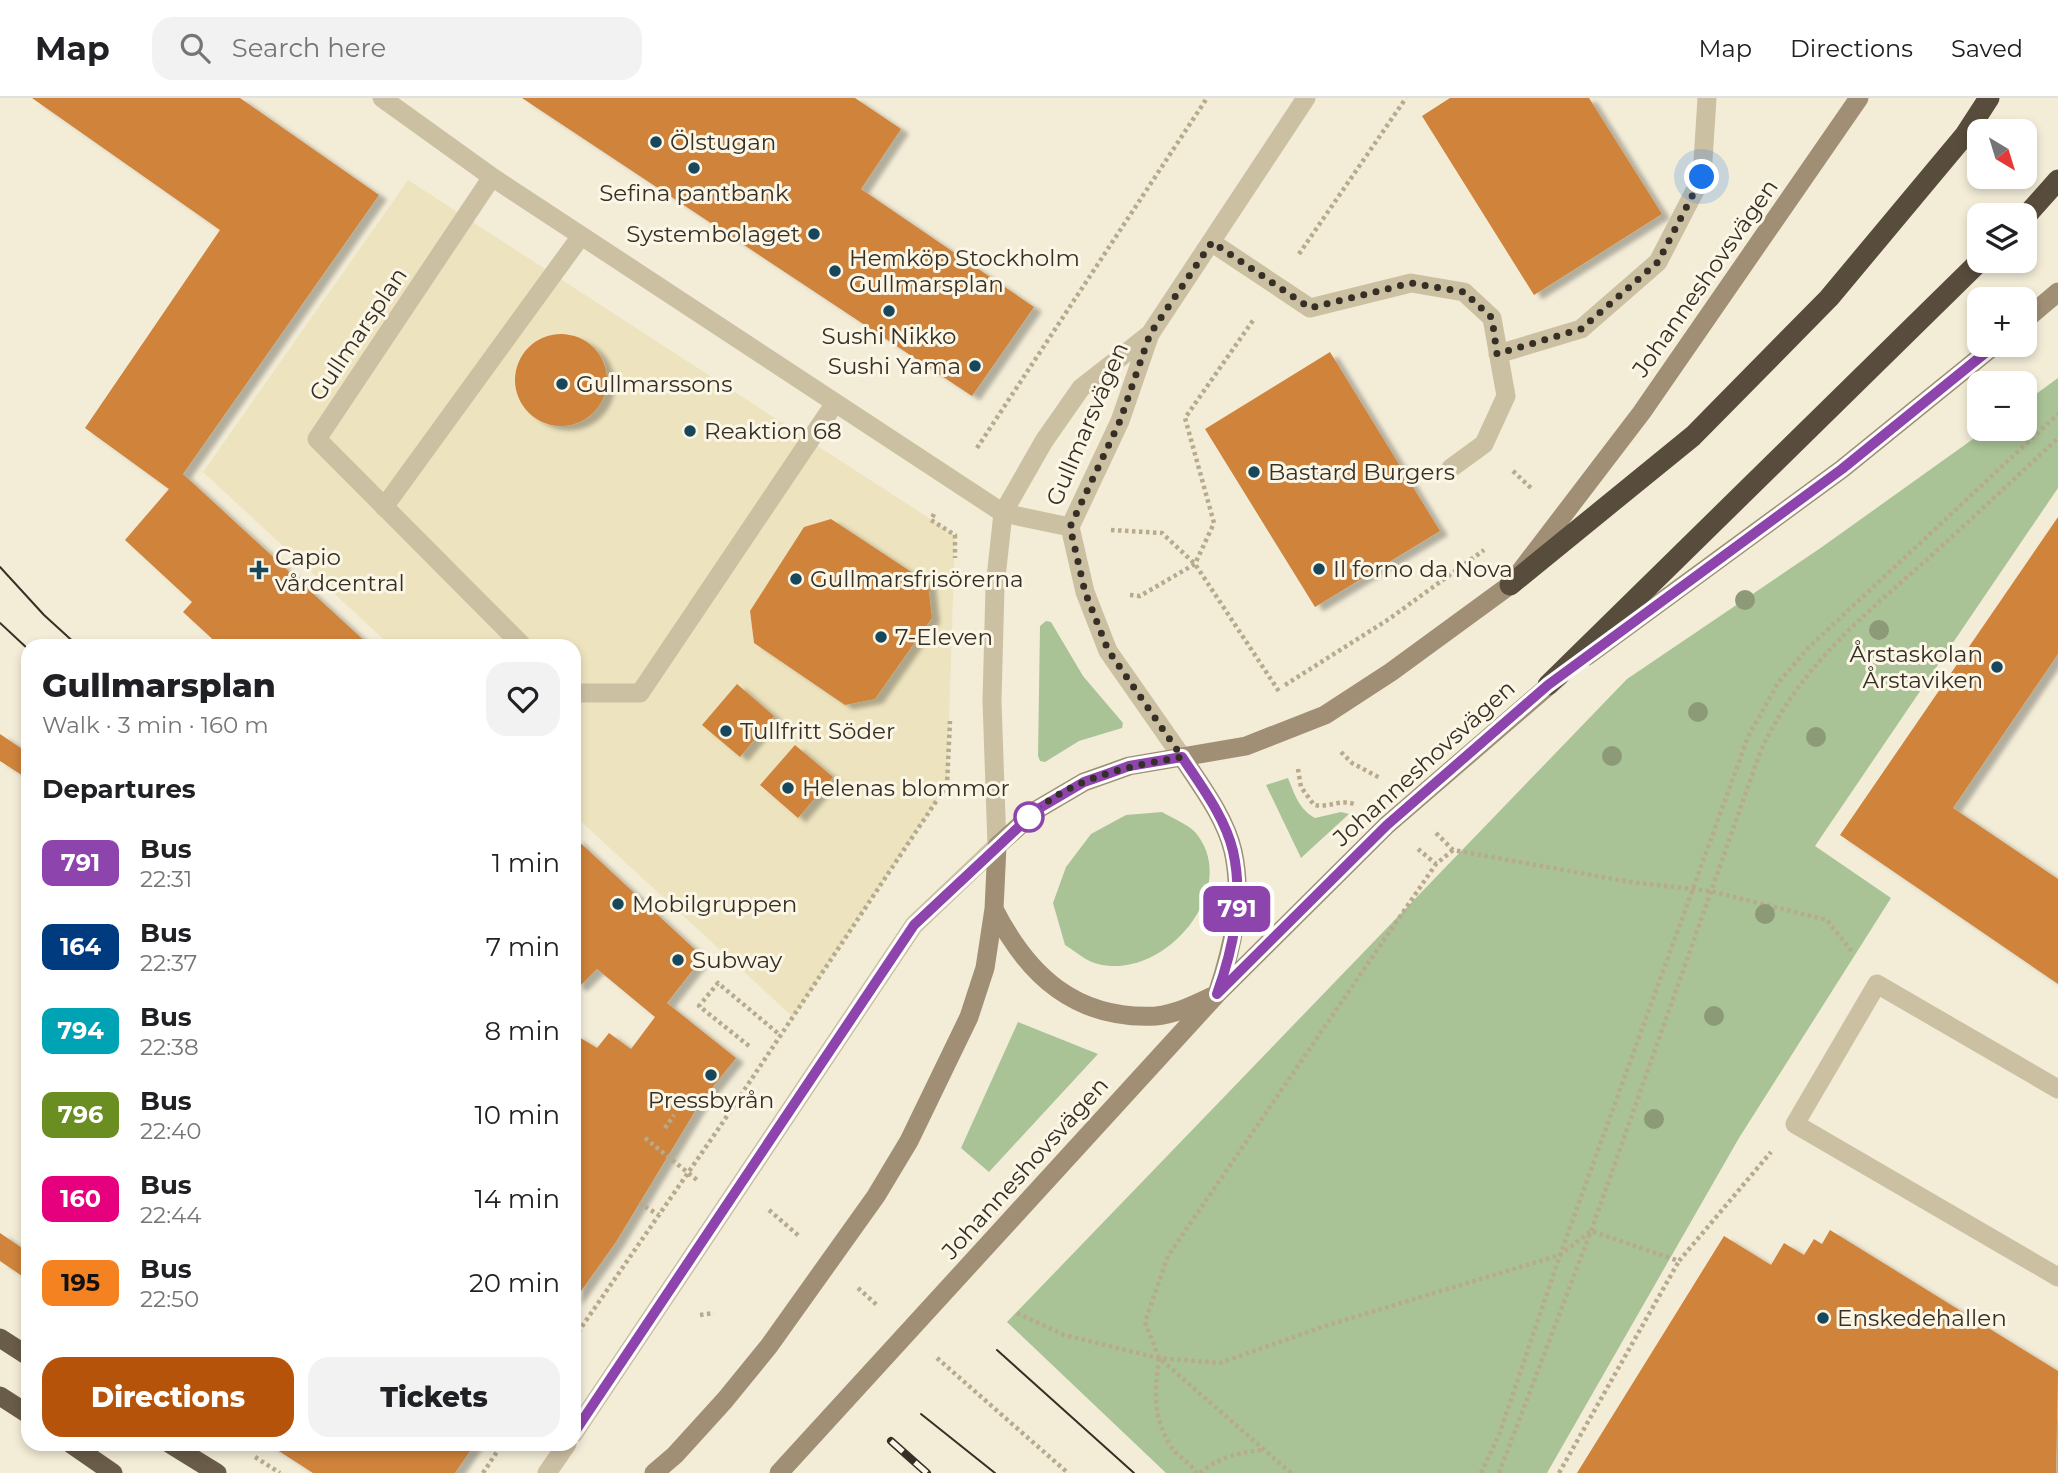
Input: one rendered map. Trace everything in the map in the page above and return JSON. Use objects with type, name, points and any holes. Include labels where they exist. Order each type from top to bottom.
[{"type":"highway","points":[[1510,585],[1693,436],[1820,308],[1965,135],[1989,98]]},
{"type":"highway","points":[[2037,204],[2058,180]]},
{"type":"highway","points":[[1548,685],[1968,273]]},
{"type":"highway","points":[[0,1338],[21,1352]]},
{"type":"highway","points":[[0,1396],[21,1410]]},
{"type":"highway","points":[[81,1451],[113,1473]]},
{"type":"highway","points":[[181,1451],[217,1473]]},
{"type":"main road","name":"Johanneshovsvägen","points":[[998,846],[1038,809],[1084,782],[1129,766],[1246,746],[1325,715],[1391,672],[1510,585],[1642,412],[1859,98]]},
{"type":"main road","points":[[2037,310],[2058,292]]},
{"type":"main road","name":"Johanneshovsvägen","points":[[779,1473],[1217,994],[1387,825],[1548,685],[1842,469],[1980,357]]},
{"type":"main road","points":[[994,909],[1024,961],[1066,996],[1093,1007],[1157,1016],[1186,1008],[1217,994],[1231,954],[1237,915],[1233,851],[1214,805],[1182,757]]},
{"type":"main road","points":[[654,1473],[675,1455],[717,1410],[769,1346],[876,1196],[902,1152],[970,1017],[985,968],[994,909],[998,846]]},
{"type":"street","points":[[382,98],[492,177],[954,483],[1003,513],[1070,527]]},
{"type":"street","name":"Gullmarsvägen","points":[[1182,757],[1108,650],[1085,592],[1070,527],[1120,421],[1150,334],[1306,98]]},
{"type":"street","points":[[1497,354],[1581,329],[1658,262],[1702,177],[1707,98]]},
{"type":"street","name":"Gullmarsplan","points":[[492,177],[317,439],[516,639]]},
{"type":"street","points":[[384,507],[581,236]]},
{"type":"street","points":[[1212,242],[1310,308],[1411,283],[1464,292],[1492,318],[1506,396],[1485,444],[1451,468]]},
{"type":"street","name":"Gullmarsvägen","points":[[998,846],[992,701],[995,587],[1003,513],[1044,441],[1080,388],[1150,334]]},
{"type":"street","points":[[581,693],[640,693],[835,403]]},
{"type":"street","points":[[581,1423],[914,925],[998,846]]},
{"type":"street","points":[[2058,1089],[1877,984],[1795,1124],[2058,1277]]},
{"type":"street","points":[[547,1473],[562,1451]]},
{"type":"path","points":[[955,570],[955,535],[931,520],[1207,98]]},
{"type":"path","points":[[1481,1473],[1499,1435],[1560,1255],[1748,737],[1779,683],[1808,648],[2058,414]]},
{"type":"path","points":[[1499,1473],[1591,1231],[1761,750],[1777,716],[1802,678],[1848,630],[2058,438]]},
{"type":"path","points":[[1528,501],[1543,480]]},
{"type":"path","points":[[1070,527],[1161,533],[1195,564],[1278,688],[1290,730],[1301,787],[1308,800],[1323,807],[1345,801],[1360,806],[1436,864]]},
{"type":"path","points":[[1278,688],[1389,619],[1487,547]]},
{"type":"path","points":[[1306,673],[1342,752],[1352,763],[1386,781],[1453,850],[1630,883],[1710,891],[1827,920],[1877,984]]},
{"type":"path","points":[[581,1328],[947,786],[950,718]]},
{"type":"path","points":[[1291,1473],[1159,1358],[1145,1322],[1168,1256],[1436,864],[1453,850]]},
{"type":"path","points":[[749,1046],[699,1006],[718,983],[780,1035]]},
{"type":"path","points":[[665,1128],[674,1115]]},
{"type":"path","points":[[1559,1473],[1678,1261],[1795,1124]]},
{"type":"path","points":[[645,1139],[698,1180],[706,1170]]},
{"type":"path","points":[[639,1203],[659,1215]]},
{"type":"path","points":[[1017,1312],[1064,1335],[1159,1358],[1220,1363],[1325,1326],[1560,1255],[1591,1231]]},
{"type":"path","points":[[1591,1231],[1678,1261]]},
{"type":"path","points":[[1159,1358],[1154,1402],[1171,1446],[1198,1473],[1212,1462],[1263,1450]]},
{"type":"path","points":[[483,1473],[497,1451]]},
{"type":"green space","points":[[2058,378],[2058,488],[1815,846],[1891,898],[1739,1138],[1547,1473],[1166,1473],[1007,1322],[1627,679],[1822,547],[1970,441],[2037,441],[2037,393]]},
{"type":"green space","points":[[1046,621],[1051,622],[1083,676],[1123,723],[1122,728],[1079,741],[1045,762],[1040,761],[1038,756],[1040,626]]},
{"type":"green space","points":[[1288,778],[1301,806],[1315,818],[1341,812],[1349,814],[1301,858],[1266,785]]},
{"type":"green space","points":[[1162,812],[1195,832],[1207,854],[1209,878],[1203,902],[1190,925],[1171,944],[1149,958],[1124,965],[1090,961],[1065,945],[1053,903],[1066,867],[1091,834],[1126,815]]},
{"type":"green space","points":[[1018,1022],[1098,1054],[989,1172],[961,1148]]},
{"type":"shaded area","points":[[408,180],[955,535],[947,785],[793,1017],[581,821],[581,639],[383,639],[203,472]],"holes":[[[556,334],[571,334],[597,350],[605,363],[607,377],[606,392],[589,418],[559,427],[544,423],[531,415],[521,403],[516,388],[520,359],[530,346]],[[831,519],[932,618],[876,698],[845,705],[754,643],[750,611],[804,527]],[[737,684],[774,716],[740,757],[702,725]],[[795,745],[833,777],[798,818],[760,786]]]},
{"type":"building","points":[[32,98],[240,98],[379,195],[183,474],[362,639],[212,639],[183,612],[192,602],[125,540],[169,489],[85,428],[220,230]]},
{"type":"building","points":[[522,98],[855,98],[901,129],[861,189],[1034,307],[972,396]]},
{"type":"building","points":[[1450,98],[1589,98],[1662,214],[1534,295],[1422,116]]},
{"type":"building","points":[[561,334],[579,337],[594,347],[604,362],[607,380],[604,398],[594,413],[579,423],[561,426],[543,423],[528,413],[518,398],[515,380],[518,362],[528,347],[543,337]]},
{"type":"building","points":[[1330,352],[1440,531],[1315,607],[1205,429]]},
{"type":"building","name":"Årstaskolan Årstaviken","points":[[2058,517],[2058,654],[1953,808],[2058,879],[2058,984],[1840,835]]},
{"type":"building","points":[[831,519],[928,583],[932,618],[875,699],[845,705],[754,643],[750,611],[804,527]]},
{"type":"building","points":[[737,684],[774,716],[740,757],[702,725]]},
{"type":"building","points":[[0,734],[21,748],[21,774],[0,761]]},
{"type":"building","points":[[795,745],[833,777],[798,818],[760,785]]},
{"type":"building","points":[[581,844],[703,957],[667,1003],[736,1058],[700,1103],[616,1242],[581,1291],[581,1038],[597,1048],[609,1033],[631,1049],[655,1017],[597,969],[581,985]]},
{"type":"building","name":"Enskedehallen","points":[[1830,1230],[2058,1371],[2056,1473],[1577,1473],[1724,1236],[1771,1265],[1784,1243],[1804,1255],[1814,1239],[1822,1244]]},
{"type":"building","points":[[0,1233],[21,1247],[21,1275],[0,1261]]},
{"type":"building","points":[[279,1451],[470,1451],[455,1473],[313,1473]]},
{"type":"tram line","points":[[0,567],[70,639]]},
{"type":"tram line","points":[[0,623],[21,642]]},
{"type":"tram line","points":[[997,1350],[1134,1473]]},
{"type":"tram line","points":[[921,1414],[995,1473]]},
{"type":"railway","points":[[891,1441],[927,1473]]},
{"type":"bus line","name":"791","points":[[581,1423],[914,925],[1038,809],[1084,782],[1129,766],[1182,757],[1214,805],[1233,851],[1237,915],[1231,954],[1217,994],[1387,825],[1548,685],[1842,469],[1980,357]]},
{"type":"place","name":"Ölstugan","points":[[656,142]]},
{"type":"place","name":"Sefina pantbank","points":[[694,168]]},
{"type":"place","name":"Systembolaget","points":[[814,234]]},
{"type":"place","name":"Hemköp Stockholm Gullmarsplan","points":[[835,271]]},
{"type":"place","name":"Sushi Nikko","points":[[889,311]]},
{"type":"place","name":"Sushi Yama","points":[[975,366]]},
{"type":"place","name":"Gullmarssons","points":[[562,384]]},
{"type":"place","name":"Reaktion 68","points":[[690,431]]},
{"type":"place","name":"Bastard Burgers","points":[[1254,472]]},
{"type":"place","name":"Il forno da Nova","points":[[1319,569]]},
{"type":"place","name":"Capio vårdcentral","points":[[259,570]]},
{"type":"place","name":"Gullmarsfrisörerna","points":[[796,579]]},
{"type":"place","name":"7-Eleven","points":[[881,637]]},
{"type":"place","name":"Årstaskolan Årstaviken","points":[[1997,667]]},
{"type":"place","name":"Tullfritt Söder","points":[[726,731]]},
{"type":"place","name":"Helenas blommor","points":[[788,788]]},
{"type":"place","name":"Mobilgruppen","points":[[618,904]]},
{"type":"place","name":"Subway","points":[[678,960]]},
{"type":"place","name":"Pressbyrån","points":[[711,1075]]},
{"type":"place","name":"Enskedehallen","points":[[1823,1318]]},
{"type":"route","points":[[1029,817],[1084,782],[1129,766],[1182,757],[1108,650],[1085,592],[1070,527],[1120,421],[1150,334],[1212,242],[1310,308],[1411,283],[1464,292],[1492,318],[1497,354],[1581,329],[1658,262],[1702,177]]}]
